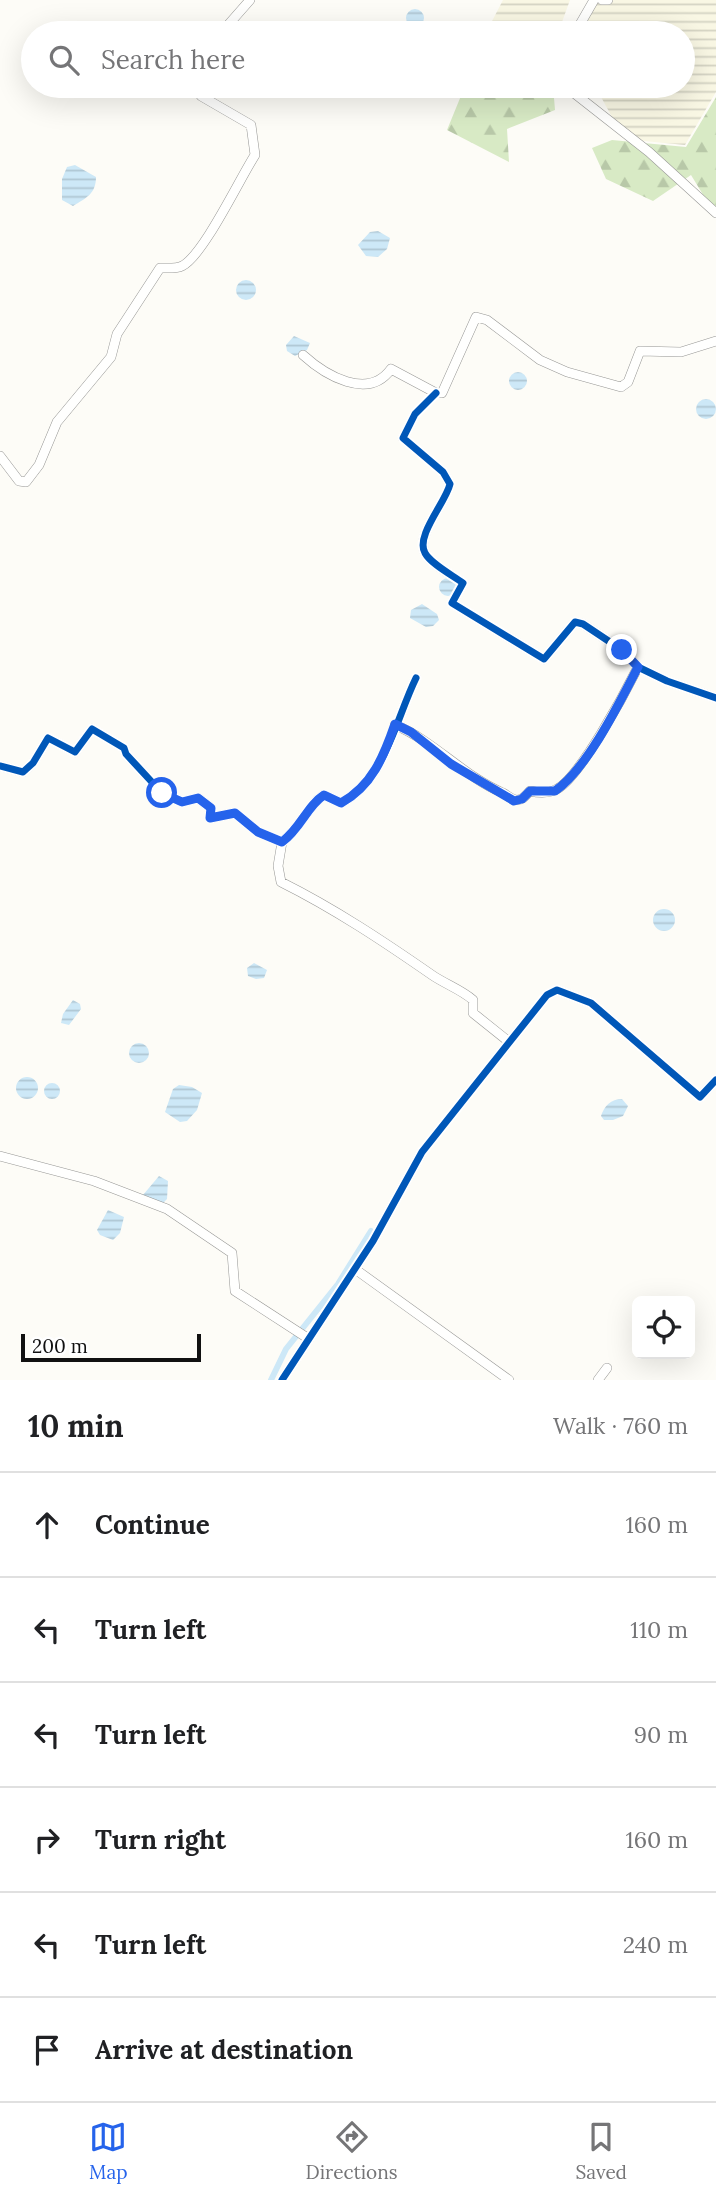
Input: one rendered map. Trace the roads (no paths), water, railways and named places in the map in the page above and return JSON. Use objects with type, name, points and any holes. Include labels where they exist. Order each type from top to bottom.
[{"type":"street","points":[[232,21],[250,0]]},
{"type":"street","points":[[582,21],[594,0]]},
{"type":"street","points":[[0,456],[19,481],[26,482],[39,465],[57,422],[111,357],[117,334],[160,268],[180,267],[203,248],[216,219],[256,155],[251,125],[204,98]]},
{"type":"street","points":[[580,98],[649,152],[716,213]]},
{"type":"street","points":[[303,355],[341,380],[371,383],[384,379],[391,369],[436,393],[442,393],[476,317],[486,320],[540,360],[567,372],[621,387],[628,382],[640,351],[681,352],[716,341]]},
{"type":"street","points":[[436,393],[415,414],[403,438],[443,472],[450,484],[444,503],[425,530],[422,547],[425,554],[463,583],[452,603],[544,659],[575,622],[622,650],[638,667],[667,681],[716,698]]},
{"type":"street","points":[[395,724],[411,732],[451,764],[514,801],[522,799],[530,791],[542,793],[563,785],[605,728],[638,667]]},
{"type":"street","points":[[416,678],[382,761],[357,792],[341,803],[324,795],[314,802],[302,825],[282,842],[278,866],[281,882],[370,931],[450,987],[467,995],[473,1000],[473,1013],[508,1041]]},
{"type":"street","points":[[0,766],[23,772],[33,763],[48,738],[71,753],[75,752],[92,729],[124,748],[126,754],[162,793],[182,802],[198,798],[211,808],[210,818],[235,813],[258,832],[282,842]]},
{"type":"street","points":[[282,1380],[303,1334],[355,1269],[422,1152],[547,995],[557,990],[591,1003],[700,1097],[716,1080]]},
{"type":"street","points":[[0,1156],[94,1181],[167,1209],[232,1254],[235,1291],[303,1334]]},
{"type":"street","points":[[355,1269],[509,1380]]},
{"type":"street","points":[[598,1380],[607,1368]]},
{"type":"water","points":[[411,10],[419,10],[423,14],[423,21],[407,21],[407,14]]},
{"type":"water","points":[[75,165],[96,177],[96,183],[86,198],[73,206],[62,200],[62,179],[67,167]]},
{"type":"water","points":[[378,231],[390,238],[387,249],[378,257],[366,256],[358,245],[370,232]]},
{"type":"water","points":[[246,280],[253,283],[256,290],[253,297],[246,300],[239,297],[236,290],[239,283]]},
{"type":"water","points":[[294,336],[310,343],[307,350],[295,356],[287,351],[286,345]]},
{"type":"water","points":[[518,372],[524,375],[527,381],[524,387],[518,390],[512,387],[509,381],[512,375]]},
{"type":"water","points":[[706,399],[713,402],[716,409],[713,416],[706,419],[699,416],[696,409],[699,402]]},
{"type":"water","points":[[448,578],[454,581],[457,587],[454,593],[448,596],[442,593],[439,587],[442,581]]},
{"type":"water","points":[[422,604],[437,614],[439,620],[433,626],[426,627],[410,618],[411,610]]},
{"type":"water","points":[[664,909],[672,912],[675,920],[672,928],[664,931],[656,928],[653,920],[656,912]]},
{"type":"water","points":[[254,963],[267,970],[264,978],[248,976],[247,968]]},
{"type":"water","points":[[73,1000],[80,1004],[81,1009],[69,1025],[61,1023],[63,1014]]},
{"type":"water","points":[[139,1043],[146,1046],[149,1053],[146,1060],[139,1063],[132,1060],[129,1053],[132,1046]]},
{"type":"water","points":[[27,1077],[35,1080],[38,1088],[35,1096],[27,1099],[19,1096],[16,1088],[19,1080]]},
{"type":"water","points":[[49,1083],[55,1083],[60,1091],[58,1097],[49,1099],[44,1094],[44,1088]]},
{"type":"water","points":[[179,1085],[192,1087],[202,1093],[197,1110],[187,1121],[180,1122],[165,1112],[173,1089]]},
{"type":"water","points":[[622,1099],[628,1106],[623,1116],[604,1120],[601,1116],[606,1106],[614,1100]]},
{"type":"water","points":[[159,1176],[168,1181],[167,1199],[162,1204],[143,1195]]},
{"type":"water","points":[[108,1210],[124,1217],[120,1233],[113,1240],[100,1235],[97,1230]]},
{"type":"waterway","points":[[271,1380],[286,1349],[338,1284],[371,1231]]}]
